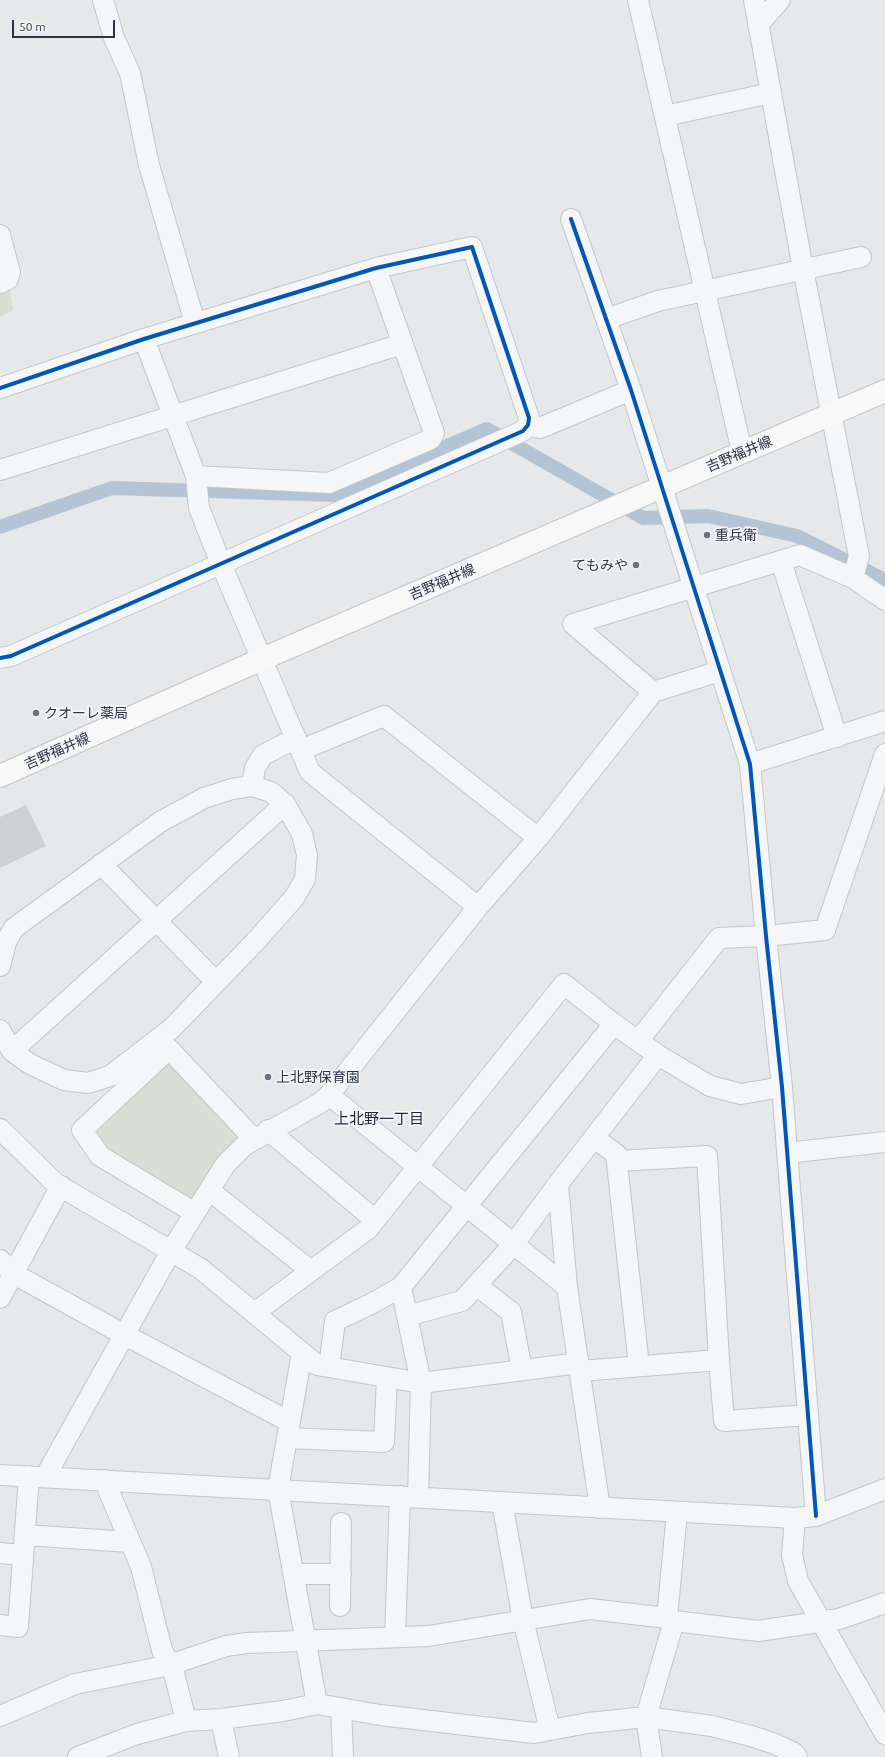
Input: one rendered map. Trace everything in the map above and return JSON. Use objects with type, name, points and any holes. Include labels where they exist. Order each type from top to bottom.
[{"type":"main road","name":"吉野福井線","points":[[0,776],[262,659],[885,391]]},
{"type":"street","points":[[103,0],[114,38],[130,73],[149,165],[195,323]]},
{"type":"street","points":[[638,0],[742,452]]},
{"type":"street","points":[[754,0],[803,269],[859,556],[853,578]]},
{"type":"street","points":[[758,25],[780,0]]},
{"type":"street","points":[[665,116],[771,93]]},
{"type":"street","points":[[571,220],[631,390],[750,764],[782,1087],[816,1516]]},
{"type":"street","points":[[0,235],[10,272],[8,279],[0,282]]},
{"type":"street","points":[[0,388],[144,339],[376,268],[472,247],[529,418],[528,425],[523,431],[11,656],[0,658]]},
{"type":"street","points":[[606,319],[658,301],[861,257]]},
{"type":"street","points":[[196,476],[329,483],[431,439],[434,433],[376,268]]},
{"type":"street","points":[[144,339],[196,476],[199,508],[221,564],[310,772],[478,907]]},
{"type":"street","points":[[0,470],[402,344]]},
{"type":"street","points":[[528,425],[540,428],[631,390]]},
{"type":"street","points":[[653,692],[572,624],[800,555],[853,578],[885,600]]},
{"type":"street","points":[[781,561],[837,736]]},
{"type":"street","points":[[0,1625],[18,1627],[25,1535],[37,1477],[124,1334],[171,1250],[225,1165],[245,1145],[320,1103],[329,1095],[478,907],[538,838],[653,692],[720,671]]},
{"type":"street","points":[[252,786],[255,768],[263,755],[384,716],[538,838]]},
{"type":"street","points":[[750,764],[885,721]]},
{"type":"street","points":[[638,1041],[718,938],[766,936],[825,930],[885,754]]},
{"type":"street","points":[[0,966],[6,942],[14,928],[160,822],[204,798],[232,789],[252,786],[271,792],[285,804],[302,834],[307,855],[305,878],[294,898],[170,1030],[110,1076],[88,1083],[64,1080],[30,1064],[12,1051],[0,1030]]},
{"type":"street","points":[[12,1051],[285,804]]},
{"type":"street","points":[[101,864],[216,982]]},
{"type":"street","points":[[254,1313],[368,1229],[564,984],[614,1024],[658,1055],[710,1086],[741,1094],[782,1087]]},
{"type":"street","points":[[329,1367],[335,1321],[371,1304],[401,1287],[465,1206],[614,1024]]},
{"type":"street","points":[[195,1213],[100,1156],[82,1130],[169,1049],[261,1135],[375,1220]]},
{"type":"street","points":[[407,1316],[462,1301],[513,1245],[558,1184],[658,1055]]},
{"type":"street","points":[[329,1095],[513,1245],[567,1287]]},
{"type":"street","points":[[0,1129],[56,1184],[171,1250],[201,1270],[317,1365],[421,1383],[522,1370],[639,1366],[719,1360]]},
{"type":"street","points":[[594,1138],[616,1154],[639,1366]]},
{"type":"street","points":[[787,1153],[885,1142]]},
{"type":"street","points":[[617,1161],[707,1156],[724,1420],[808,1414]]},
{"type":"street","points":[[558,1184],[567,1287],[600,1508]]},
{"type":"street","points":[[0,1298],[61,1186]]},
{"type":"street","points":[[209,1190],[311,1271]]},
{"type":"street","points":[[0,1260],[14,1274],[124,1334],[288,1430],[384,1442],[387,1377]]},
{"type":"street","points":[[476,1285],[511,1312],[522,1370]]},
{"type":"street","points":[[395,1637],[421,1383],[401,1287]]},
{"type":"street","points":[[302,1352],[278,1489],[317,1704]]},
{"type":"street","points":[[0,1474],[795,1518],[816,1516],[885,1489]]},
{"type":"street","points":[[104,1480],[141,1567],[162,1650],[174,1673],[186,1721]]},
{"type":"street","points":[[502,1502],[522,1620],[550,1730]]},
{"type":"street","points":[[652,1757],[646,1717],[670,1619],[677,1512]]},
{"type":"street","points":[[795,1518],[792,1555],[795,1573],[885,1734]]},
{"type":"street","points":[[340,1606],[342,1523]]},
{"type":"street","points":[[25,1535],[130,1542]]},
{"type":"street","points":[[0,1553],[23,1555]]},
{"type":"street","points":[[294,1574],[341,1574]]},
{"type":"street","points":[[0,1716],[75,1684],[170,1665],[226,1646],[247,1643],[428,1636],[590,1609],[758,1631],[820,1620],[838,1619],[885,1603]]},
{"type":"street","points":[[78,1757],[115,1751],[137,1734],[186,1721],[221,1719],[283,1711],[317,1704],[388,1716],[534,1733],[588,1723],[646,1717],[712,1726],[751,1736],[776,1744],[794,1753],[797,1757]]},
{"type":"street","points":[[342,1708],[343,1757]]},
{"type":"street","points":[[221,1719],[229,1757]]},
{"type":"shaded area","points":[[8,279],[13,310],[0,317],[0,281]]},
{"type":"shaded area","points":[[173,1053],[254,1139],[195,1213],[82,1130]]},
{"type":"building","points":[[26,805],[46,846],[0,868],[0,817]]},
{"type":"waterway","points":[[0,527],[112,488],[334,495],[487,429],[643,518],[708,516],[797,536],[885,580]]},
{"type":"cycle path","points":[[571,219],[631,390],[750,764],[782,1087],[816,1516]]},
{"type":"cycle path","points":[[0,388],[144,339],[376,268],[472,247],[529,418],[528,425],[523,431],[11,656],[0,658]]},
{"type":"place","name":"重兵衛","points":[[707,535]]},
{"type":"place","name":"てもみや","points":[[636,565]]},
{"type":"place","name":"クオーレ薬局","points":[[36,713]]},
{"type":"place","name":"上北野保育園","points":[[268,1077]]},
{"type":"district","name":"上北野一丁目","points":[[379,1119]]}]
